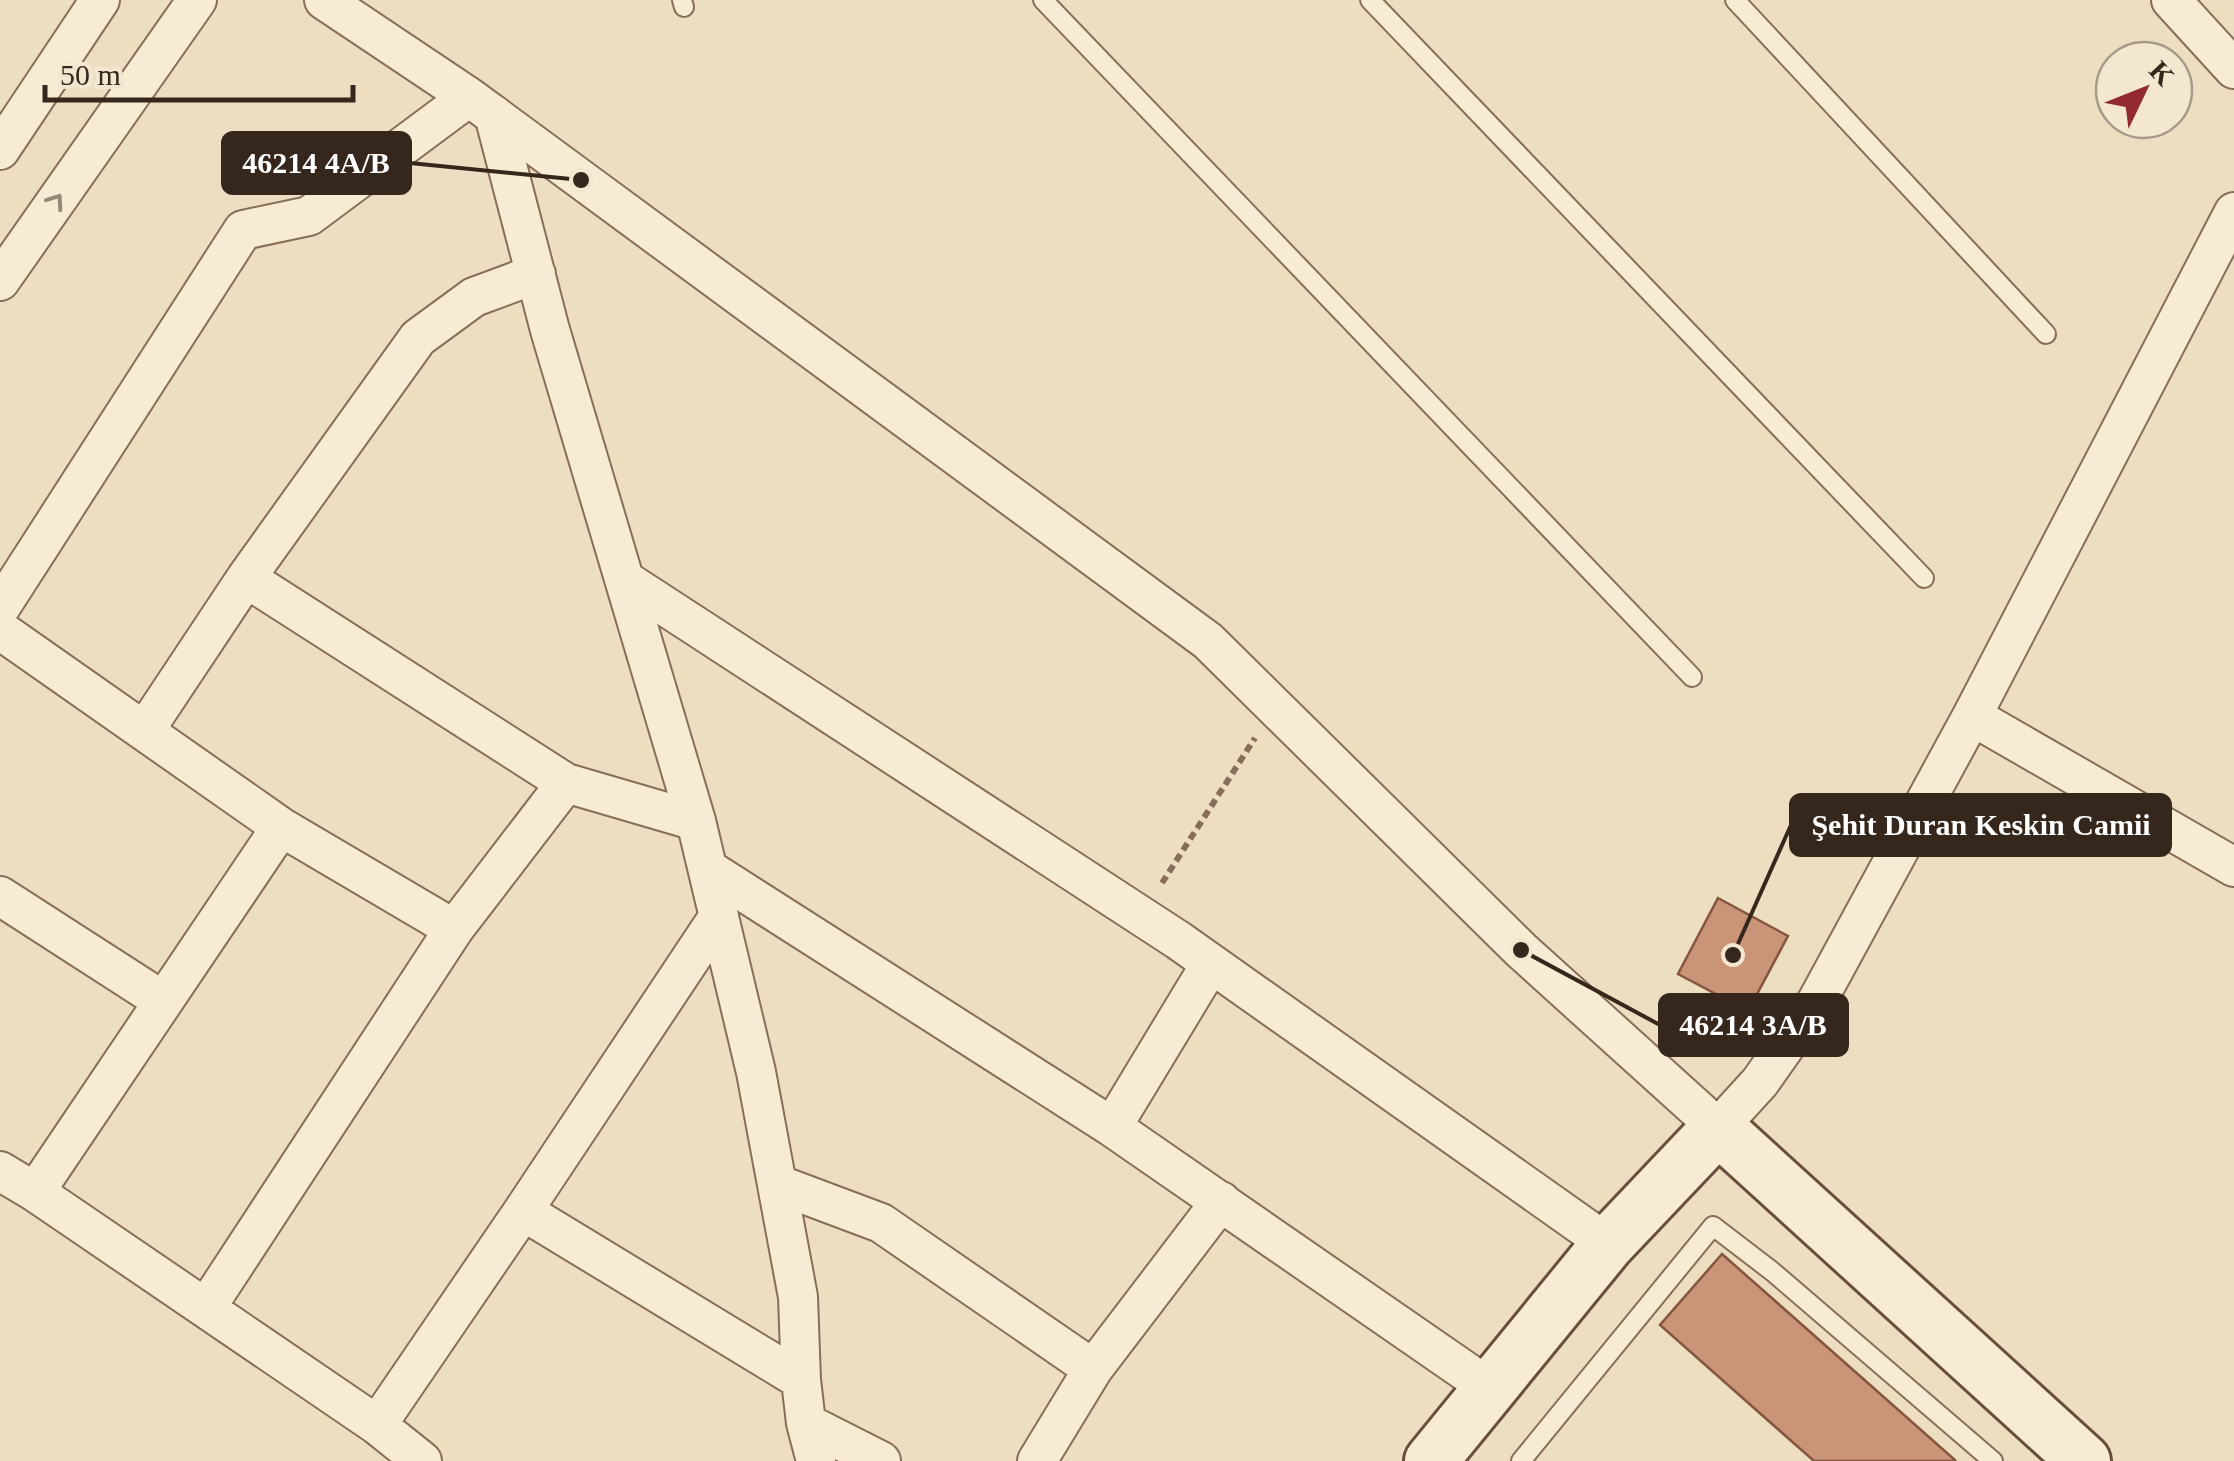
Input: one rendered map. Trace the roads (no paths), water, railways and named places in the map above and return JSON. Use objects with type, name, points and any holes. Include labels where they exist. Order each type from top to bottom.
[{"type":"main road","points":[[1431,1461],[1608,1244],[1718,1128],[2084,1461]]},
{"type":"street","points":[[0,150],[100,0]]},
{"type":"street","points":[[0,281],[197,0]]},
{"type":"street","points":[[324,0],[482,106],[1208,640],[1521,950],[1718,1128],[1760,1082],[1817,1001],[1972,716],[2234,212]]},
{"type":"street","points":[[2171,0],[2234,69]]},
{"type":"street","points":[[482,106],[536,274],[708,868],[756,1072],[798,1297],[801,1380],[816,1461]]},
{"type":"street","points":[[0,608],[242,230],[309,216],[482,106]]},
{"type":"street","points":[[145,730],[246,578],[418,338],[474,297],[536,274]]},
{"type":"street","points":[[246,578],[566,783],[696,821]]},
{"type":"street","points":[[625,580],[1141,916],[1608,1244]]},
{"type":"street","points":[[0,630],[282,827],[454,928]]},
{"type":"street","points":[[1972,716],[2234,867]]},
{"type":"street","points":[[206,1308],[454,928],[566,783]]},
{"type":"street","points":[[35,1192],[282,827]]},
{"type":"street","points":[[708,868],[1222,1201],[1490,1389]]},
{"type":"street","points":[[0,896],[163,1001]]},
{"type":"street","points":[[377,1425],[719,916]]},
{"type":"street","points":[[1112,1128],[1210,965]]},
{"type":"street","points":[[0,1171],[377,1425],[422,1461]]},
{"type":"street","points":[[777,1184],[881,1224],[1092,1369]]},
{"type":"street","points":[[1037,1461],[1092,1369],[1222,1201]]},
{"type":"street","points":[[523,1211],[801,1380]]},
{"type":"street","points":[[806,1422],[880,1461]]},
{"type":"lane","points":[[1043,0],[1692,677]]},
{"type":"lane","points":[[1370,0],[1924,578]]},
{"type":"lane","points":[[1735,0],[2046,334]]},
{"type":"lane","points":[[1520,1461],[1713,1226],[1773,1272],[1993,1461]]},
{"type":"place","name":"46214 4A/B","points":[[581,180]]},
{"type":"place","name":"46214 3A/B","points":[[1521,950]]},
{"type":"place","name":"Şehit Duran Keskin Camii","points":[[1733,955]]}]
